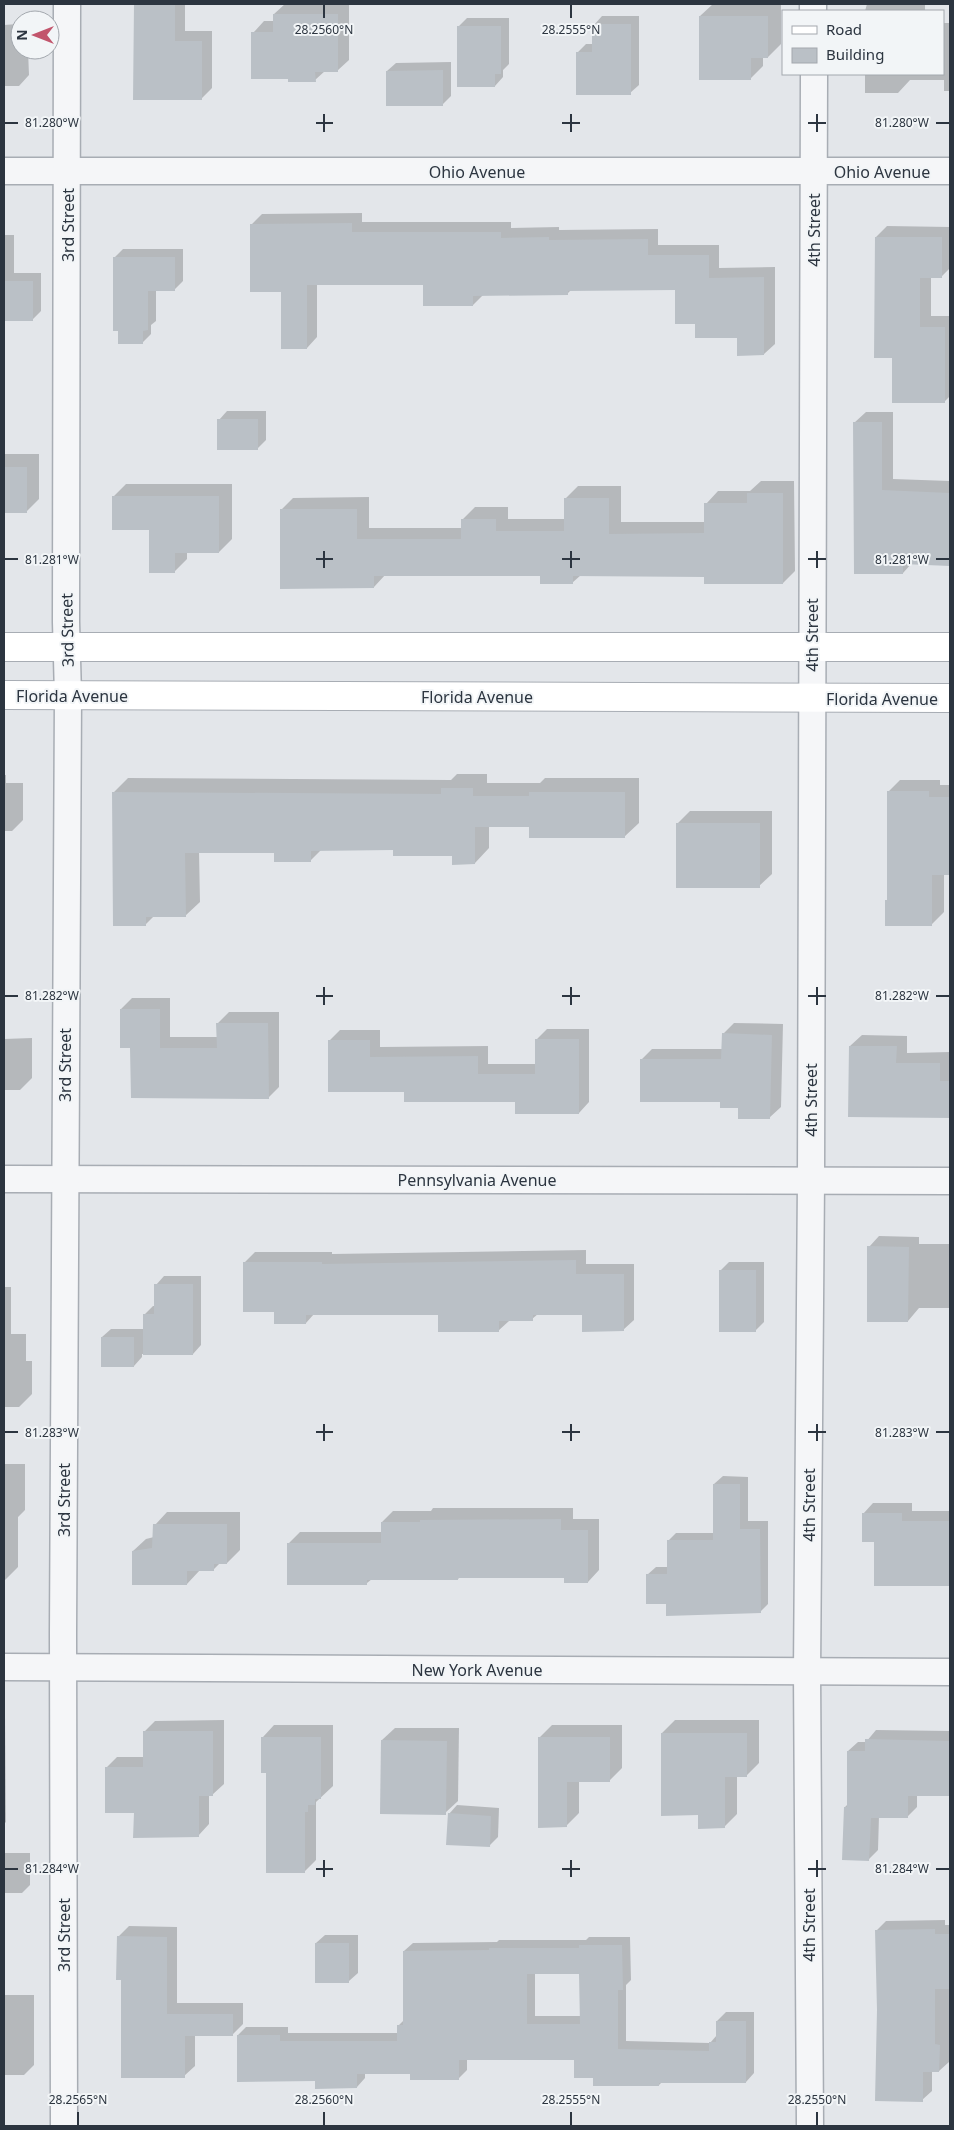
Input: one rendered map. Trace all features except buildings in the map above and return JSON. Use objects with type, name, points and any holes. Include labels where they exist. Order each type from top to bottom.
[{"type":"main road","points":[[4,647],[950,647]]},
{"type":"main road","name":"Florida Avenue","points":[[4,695],[950,698]]},
{"type":"street","name":"3rd Street","points":[[64,2126],[63,1634],[66,1229],[64,1180],[68,696],[66,622],[67,4]]},
{"type":"street","name":"4th Street","points":[[810,2126],[807,1672],[811,1180],[814,75]]},
{"type":"street","name":"Ohio Avenue","points":[[4,171],[950,171]]},
{"type":"street","name":"Pennsylvania Avenue","points":[[4,1179],[950,1181]]},
{"type":"street","name":"New York Avenue","points":[[4,1667],[950,1672]]}]
